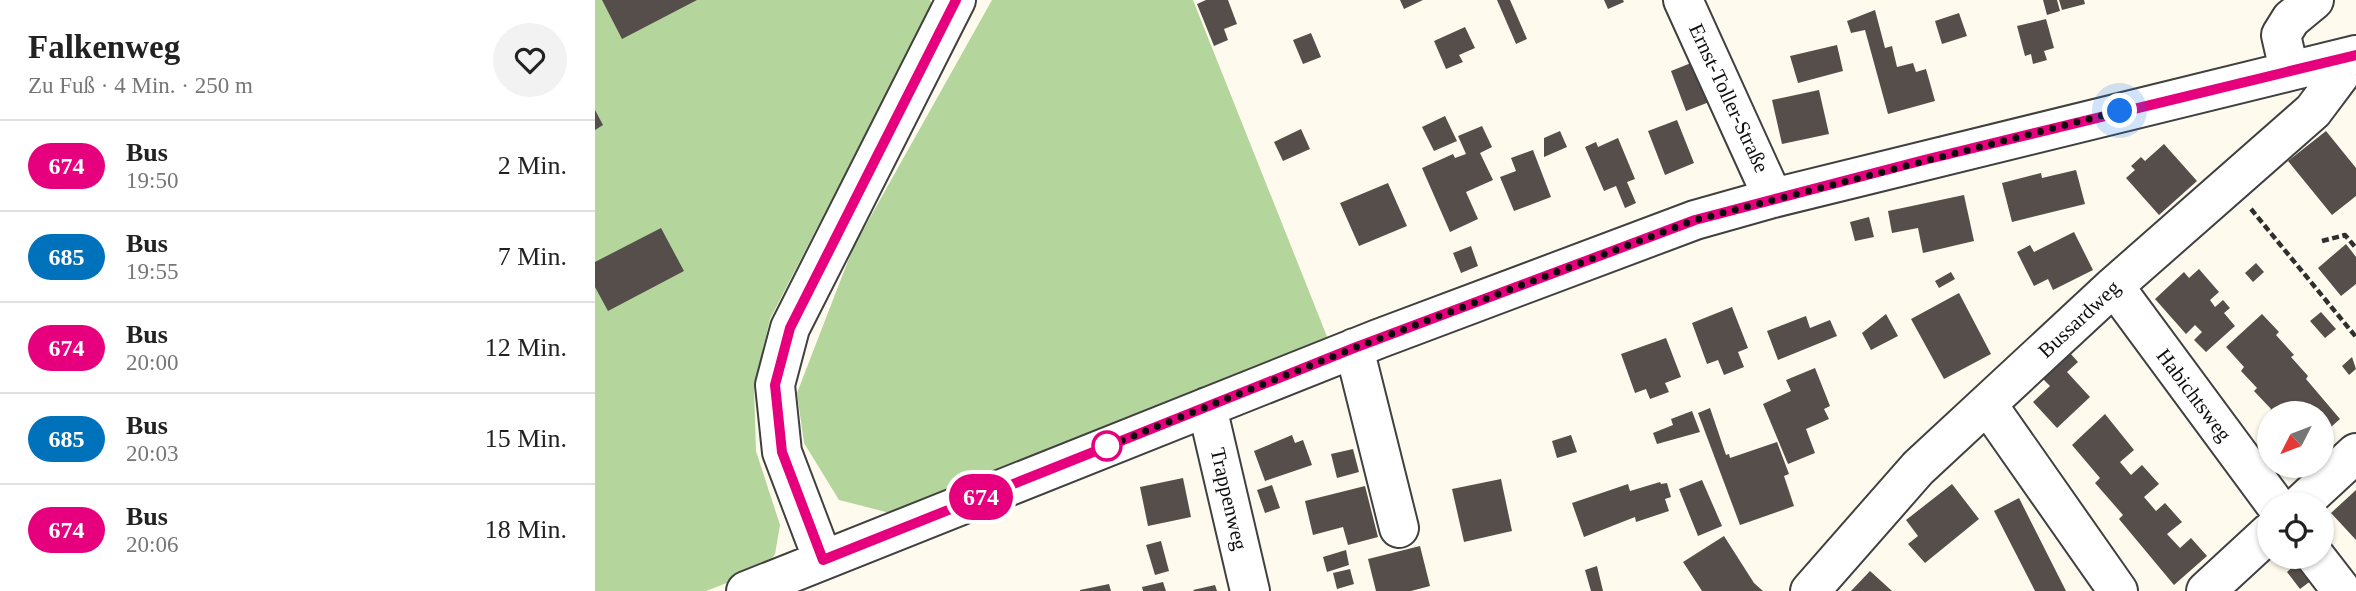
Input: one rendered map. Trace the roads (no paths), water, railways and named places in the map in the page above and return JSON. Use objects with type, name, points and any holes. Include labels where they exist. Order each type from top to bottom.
[{"type":"street","points":[[823,560],[782,452],[775,385],[790,328],[956,0]]},
{"type":"street","name":"Ernst-Toller-Straße","points":[[1683,0],[1773,198]]},
{"type":"street","points":[[2289,70],[2281,35],[2291,19],[2314,0]]},
{"type":"street","points":[[746,591],[1354,348],[1695,220],[1773,198],[2355,55]]},
{"type":"street","name":"Bussardweg","points":[[1810,591],[1918,468],[2114,286],[2313,111],[2355,55]]},
{"type":"street","name":"Habichtsweg","points":[[2114,286],[2266,492]]},
{"type":"street","points":[[1354,348],[1399,528]]},
{"type":"street","points":[[1987,404],[2118,591]]},
{"type":"street","name":"Trappenweg","points":[[1207,407],[1250,591]]},
{"type":"street","points":[[2314,492],[2356,453]]},
{"type":"street","points":[[2206,591],[2257,544]]},
{"type":"street","points":[[2325,569],[2342,591]]}]
